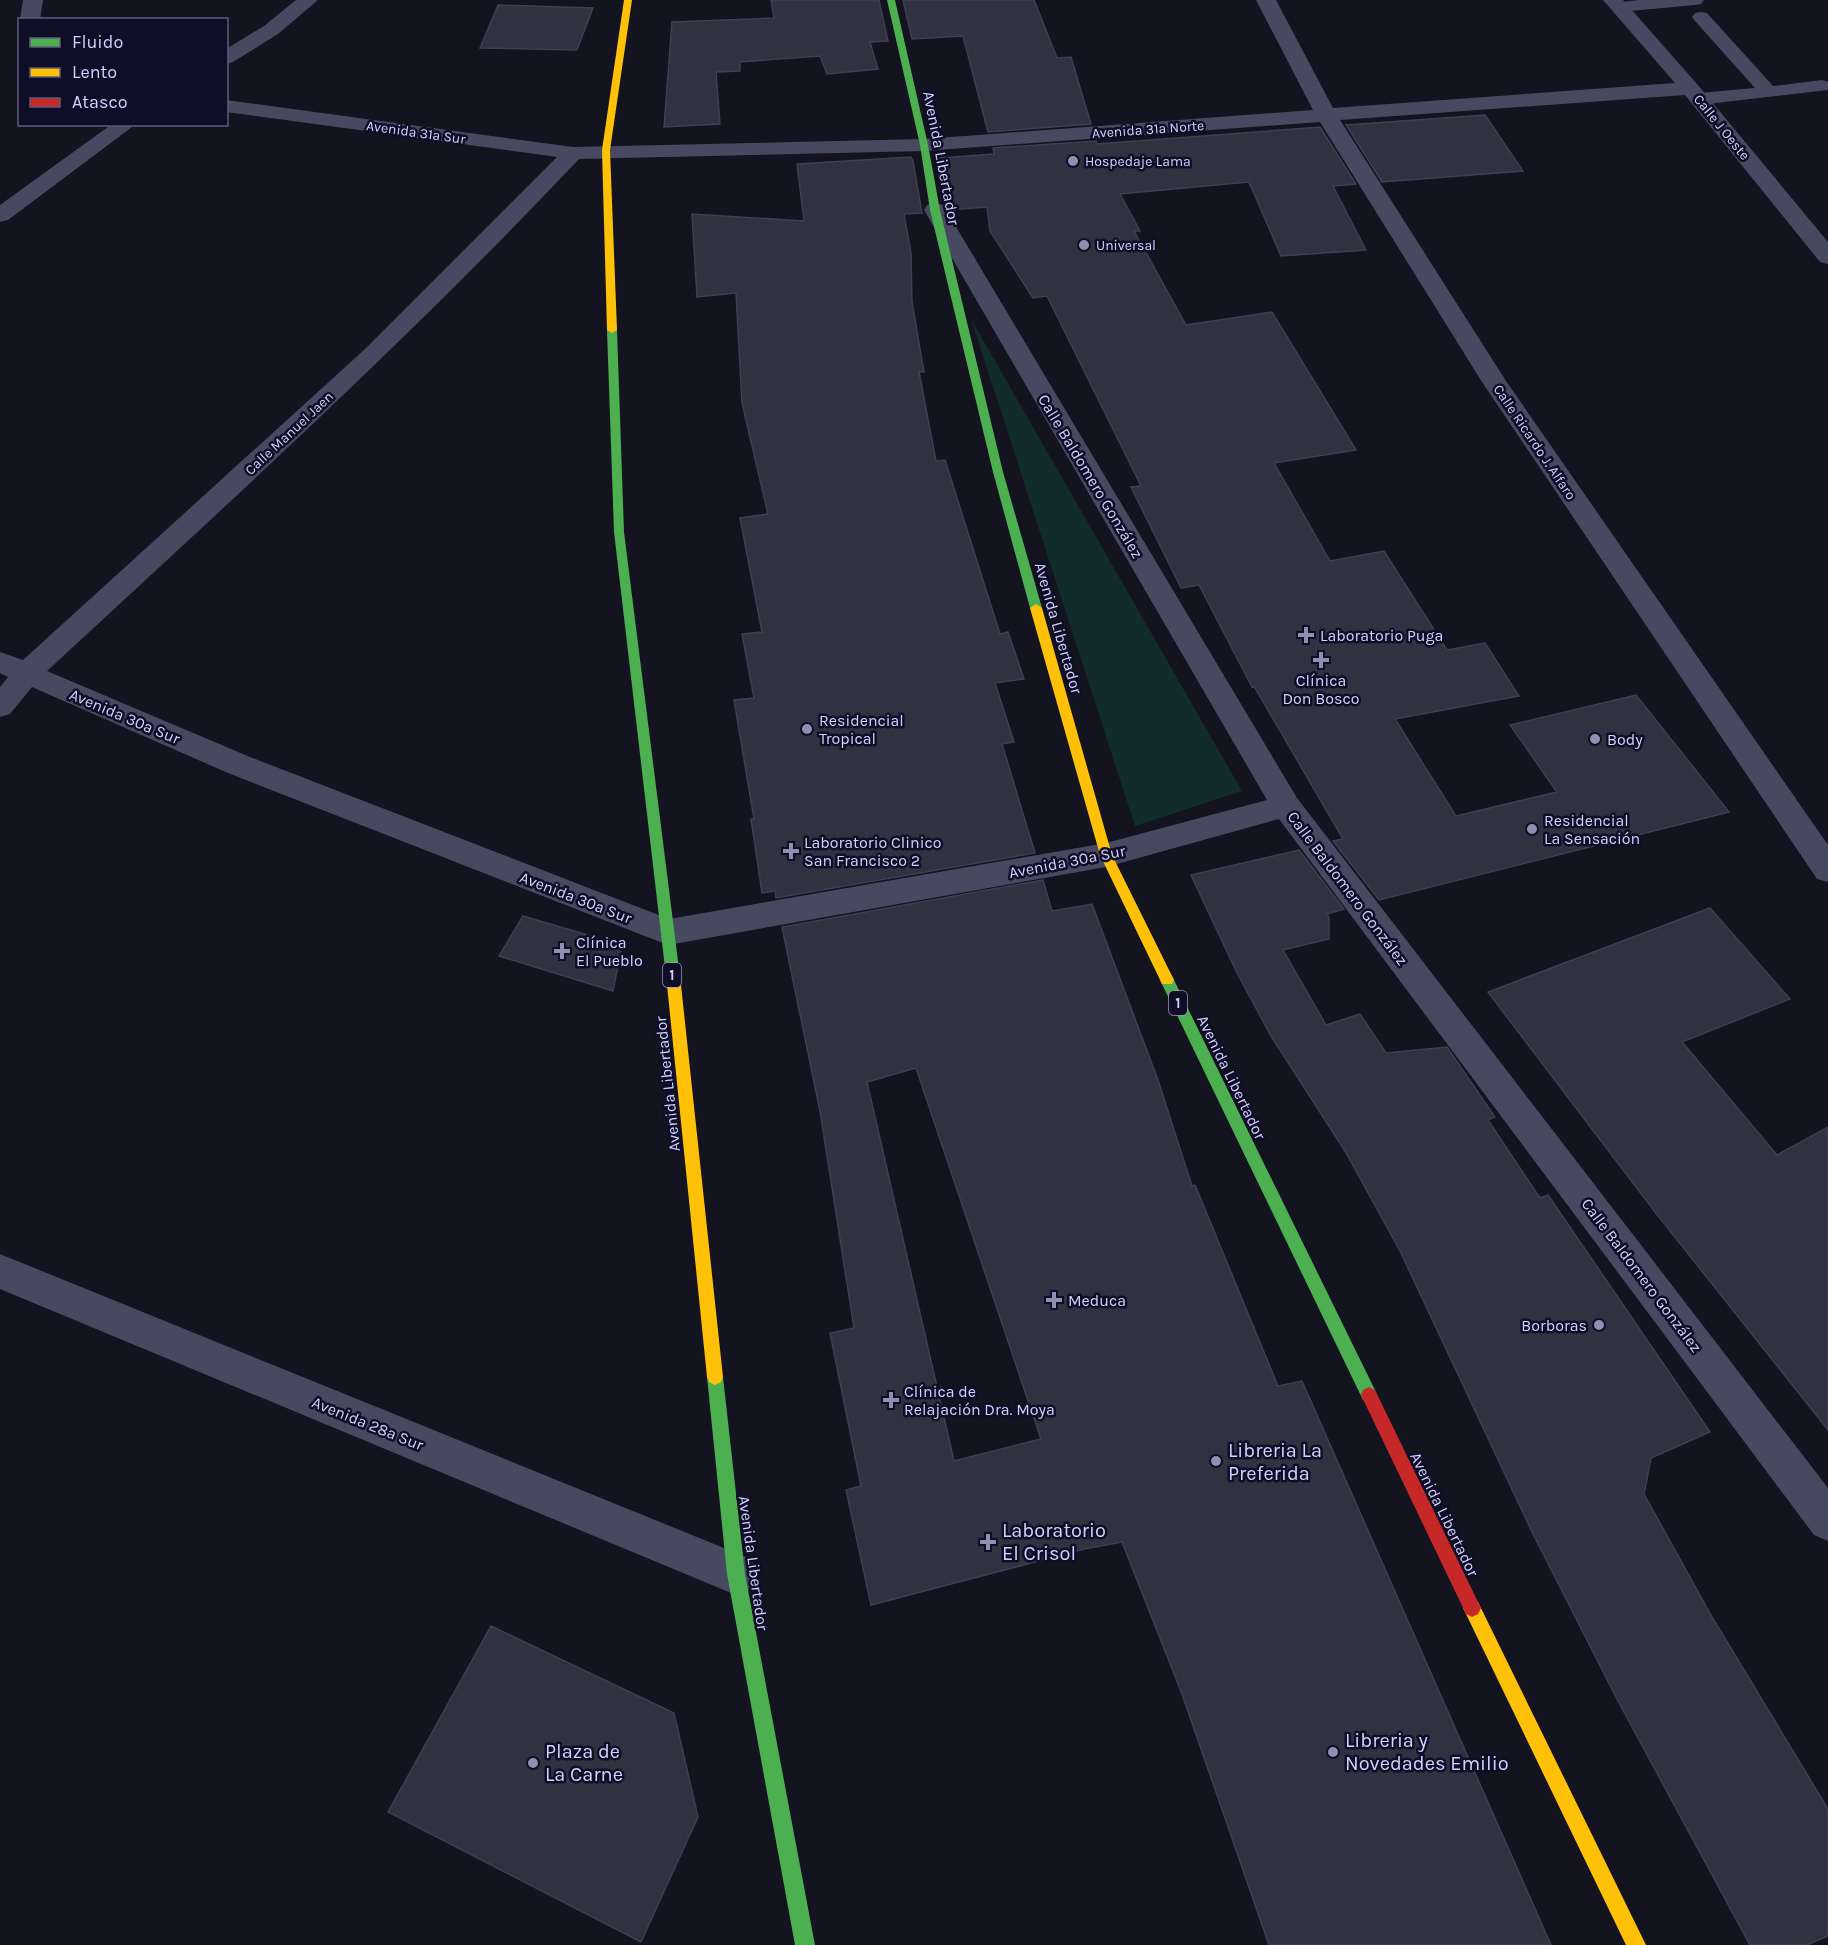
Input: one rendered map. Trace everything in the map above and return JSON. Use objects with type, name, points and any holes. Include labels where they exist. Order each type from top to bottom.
[{"type":"highway","name":"Avenida Libertador","points":[[628,0],[606,150],[619,532],[668,932],[736,1574],[805,1945]]},
{"type":"highway","name":"Avenida Libertador","points":[[891,0],[924,145],[935,210],[998,472],[1106,855],[1636,1945]]},
{"type":"street","points":[[30,18],[33,0]]},
{"type":"street","points":[[228,57],[271,30],[308,0]]},
{"type":"street","name":"Calle Ricardo J. Alfaro","points":[[1266,0],[1326,116],[1494,382],[1828,870]]},
{"type":"street","name":"Calle J Oeste","points":[[1616,3],[1694,93],[1828,257]]},
{"type":"street","name":"Avenida 31a Norte","points":[[606,150],[924,145],[1326,116],[1694,93]]},
{"type":"street","name":"Avenida 31a Sur","points":[[228,106],[573,153],[606,150]]},
{"type":"street","points":[[0,215],[123,126]]},
{"type":"street","name":"Calle Manuel Jaen","points":[[0,706],[13,668],[327,398],[501,228],[573,153]]},
{"type":"street","name":"Calle Baldomero González","points":[[935,210],[1286,806],[1828,1521]]},
{"type":"street","name":"Avenida 30a Sur","points":[[13,668],[239,765],[668,932],[1106,855],[1286,806]]},
{"type":"street","name":"Avenida 28a Sur","points":[[0,1271],[736,1574]]},
{"type":"lane","points":[[1616,3],[1698,8],[1769,92]]},
{"type":"lane","points":[[1694,93],[1769,92],[1822,86]]},
{"type":"green space","points":[[971,319],[1242,791],[1135,826]]},
{"type":"building","points":[[771,0],[879,0],[888,41],[870,42],[878,69],[827,74],[820,56],[740,62],[740,71],[716,72],[720,124],[664,127],[672,22],[774,18]]},
{"type":"building","points":[[903,0],[1034,0],[1057,58],[1071,57],[1091,124],[988,132],[963,36],[912,39]]},
{"type":"building","points":[[498,5],[593,8],[577,50],[480,48]]},
{"type":"building","points":[[1485,115],[1523,171],[1382,182],[1346,125]]},
{"type":"building","points":[[1320,127],[1356,184],[1333,186],[1366,250],[1281,256],[1249,182],[1120,194],[1140,231],[1134,231],[1186,325],[1272,312],[1356,450],[1274,463],[1330,561],[1384,551],[1447,650],[1485,643],[1519,696],[1395,719],[1456,816],[1557,792],[1510,725],[1636,695],[1729,812],[1379,900],[1333,841],[1343,839],[1254,686],[1252,687],[1199,585],[1181,588],[1131,487],[1141,486],[1047,296],[1033,298],[990,231],[987,207],[949,210],[940,158],[994,154],[993,148],[1096,141],[1097,144]]},
{"type":"building","points":[[911,157],[922,213],[904,214],[911,253],[912,302],[924,372],[919,372],[936,461],[945,460],[1000,634],[1008,632],[1024,679],[995,683],[1014,742],[1002,744],[1035,853],[776,898],[775,891],[762,893],[751,819],[754,819],[734,700],[754,698],[742,634],[762,632],[740,518],[768,514],[742,403],[736,293],[697,297],[692,214],[804,221],[797,164]]},
{"type":"building","points":[[1299,850],[1344,909],[1327,914],[1329,939],[1283,950],[1326,1025],[1360,1014],[1386,1053],[1447,1047],[1495,1117],[1488,1120],[1540,1198],[1548,1195],[1710,1432],[1651,1458],[1644,1494],[1712,1617],[1828,1809],[1828,1936],[1807,1945],[1750,1945],[1619,1703],[1533,1534],[1400,1251],[1345,1151],[1271,1036],[1237,973],[1191,875]]},
{"type":"building","points":[[1043,880],[1052,911],[1092,904],[1158,1080],[1192,1186],[1195,1185],[1278,1386],[1302,1381],[1551,1945],[1269,1945],[1182,1694],[1122,1542],[1084,1549],[871,1605],[846,1490],[861,1486],[830,1333],[854,1328],[820,1111],[782,927]],"holes":[[[916,1068],[1041,1439],[954,1461],[867,1082]]]},
{"type":"building","points":[[1710,908],[1790,999],[1682,1042],[1777,1155],[1828,1127],[1828,1430],[1655,1212],[1488,992]]},
{"type":"building","name":"Clínica El Pueblo","points":[[523,916],[622,945],[613,991],[499,956]]},
{"type":"building","name":"Plaza de La Carne","points":[[491,1626],[674,1713],[698,1817],[641,1942],[388,1812]]},
{"type":"traffic: fast","points":[[891,0],[924,145],[935,210],[998,472],[1036,608]]},
{"type":"traffic: fast","points":[[612,330],[619,532],[674,985]]},
{"type":"traffic: fast","points":[[1167,980],[1369,1395]]},
{"type":"traffic: fast","points":[[715,1377],[736,1574],[805,1945]]},
{"type":"traffic: slow","points":[[612,330],[606,150],[628,0]]},
{"type":"traffic: slow","points":[[1036,608],[1106,855],[1167,980]]},
{"type":"traffic: slow","points":[[674,985],[715,1377]]},
{"type":"traffic: slow","points":[[1472,1608],[1636,1945]]},
{"type":"traffic: jam","points":[[1369,1395],[1472,1608]]},
{"type":"place","name":"Hospedaje Lama","points":[[1073,161]]},
{"type":"place","name":"Universal","points":[[1084,245]]},
{"type":"place","name":"Laboratorio Puga","points":[[1306,635]]},
{"type":"place","name":"Clínica Don Bosco","points":[[1321,660]]},
{"type":"place","name":"Residencial Tropical","points":[[807,729]]},
{"type":"place","name":"Body","points":[[1595,739]]},
{"type":"place","name":"Residencial La Sensación","points":[[1532,829]]},
{"type":"place","name":"Laboratorio Clinico San Francisco 2","points":[[791,851]]},
{"type":"place","name":"Clínica El Pueblo","points":[[562,951]]},
{"type":"place","name":"Meduca","points":[[1054,1300]]},
{"type":"place","name":"Borboras","points":[[1599,1325]]},
{"type":"place","name":"Clínica de Relajación Dra. Moya","points":[[891,1400]]},
{"type":"place","name":"Libreria La Preferida","points":[[1216,1461]]},
{"type":"place","name":"Laboratorio El Crisol","points":[[988,1542]]},
{"type":"place","name":"Libreria y Novedades Emilio","points":[[1333,1752]]},
{"type":"place","name":"Plaza de La Carne","points":[[533,1763]]}]
